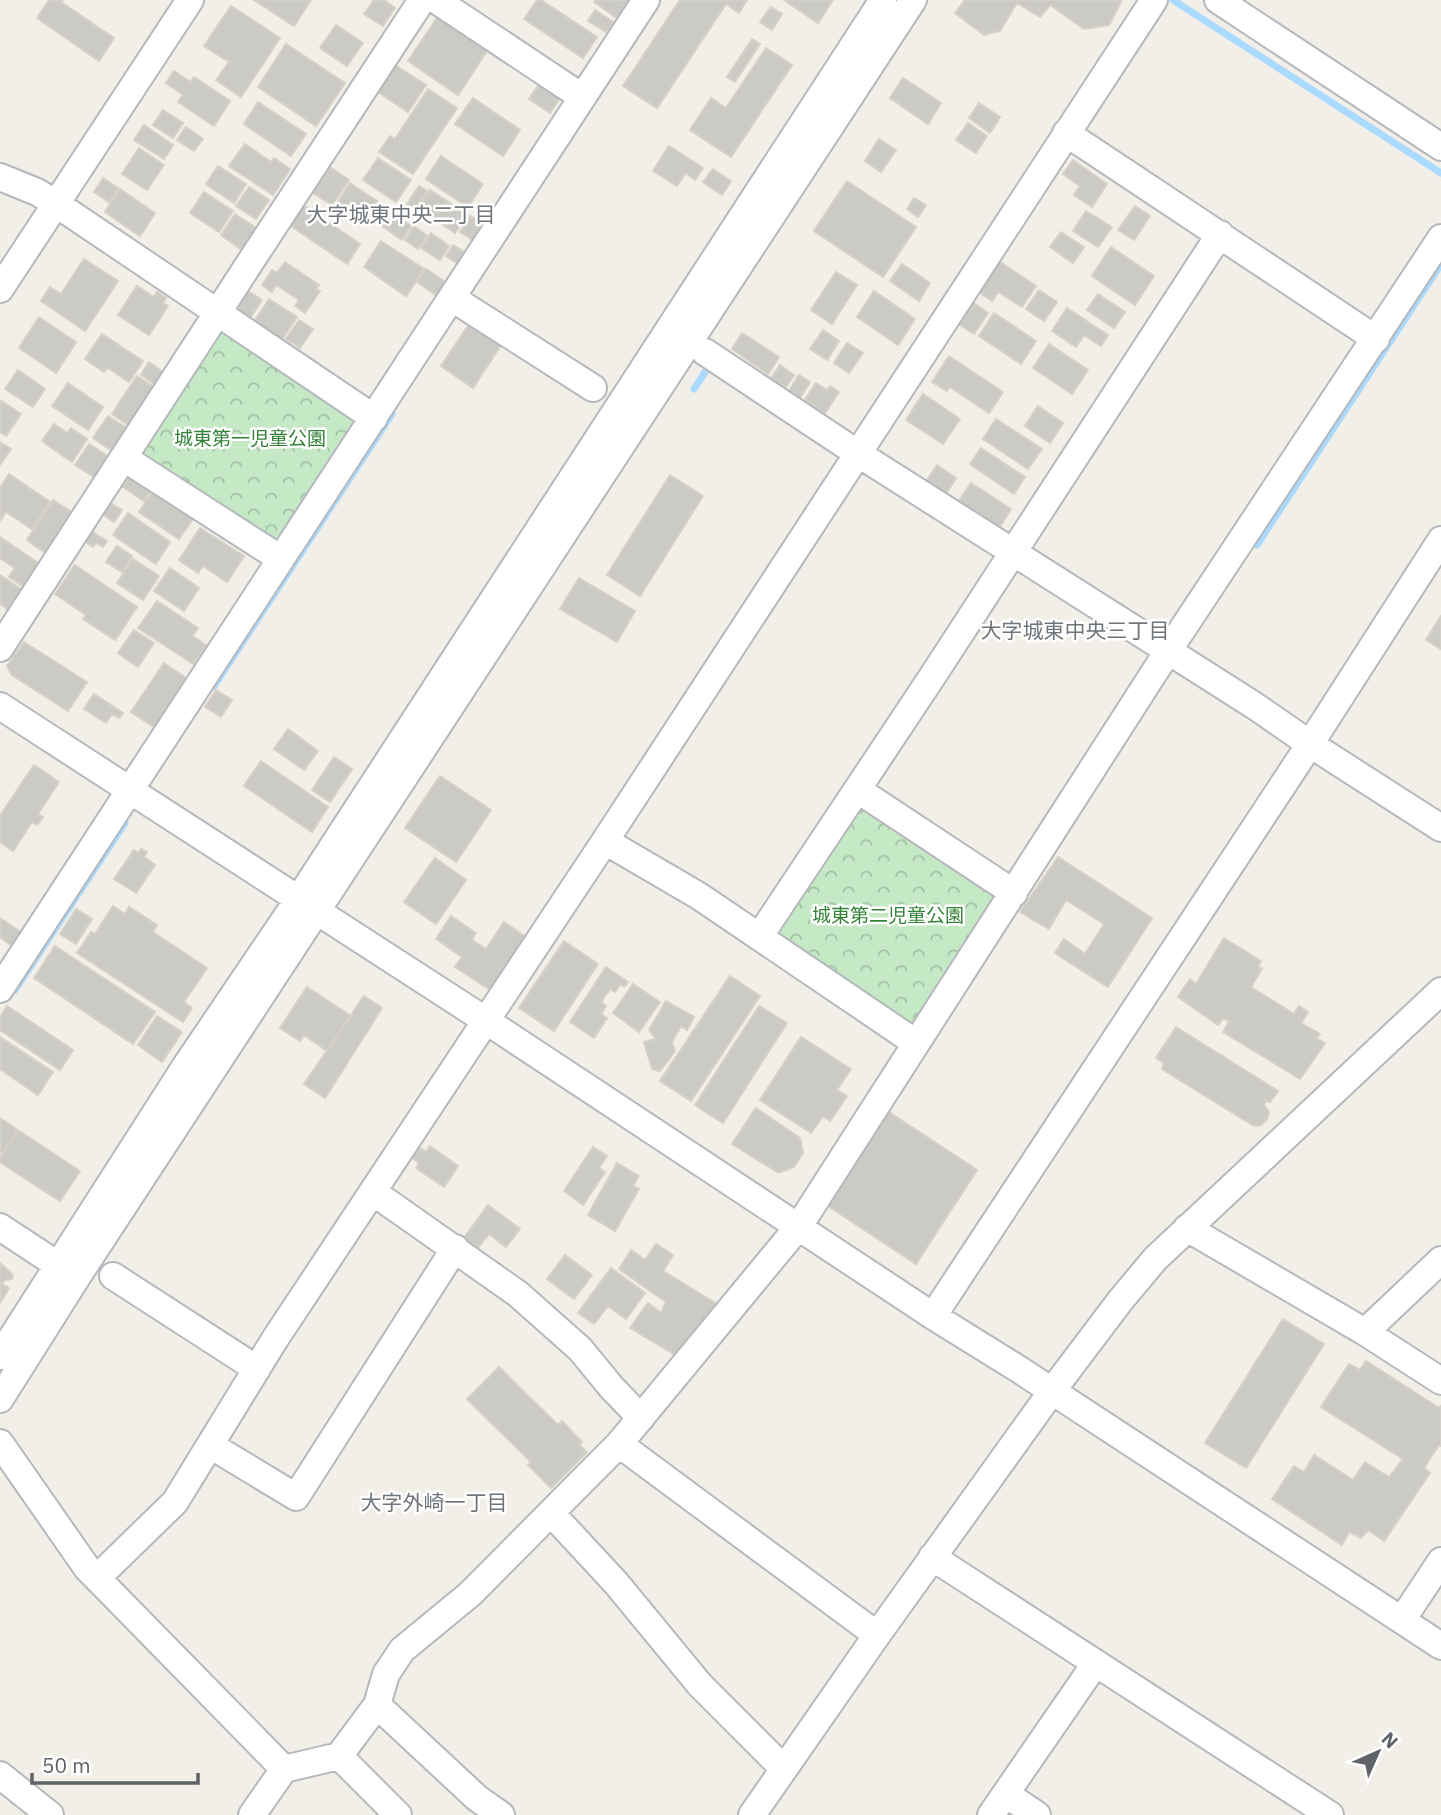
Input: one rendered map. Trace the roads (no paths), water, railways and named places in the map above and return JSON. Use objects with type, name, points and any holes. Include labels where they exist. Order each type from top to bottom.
[{"type":"street","points":[[0,289],[190,0]]},
{"type":"street","points":[[0,648],[422,0]]},
{"type":"street","points":[[436,0],[582,97]]},
{"type":"street","points":[[3,979],[374,418],[646,0]]},
{"type":"street","points":[[308,906],[883,0]]},
{"type":"street","points":[[0,1356],[68,1271],[308,906],[913,0]]},
{"type":"street","points":[[97,1578],[175,1502],[257,1369],[1154,0]]},
{"type":"street","points":[[1218,0],[1441,147]]},
{"type":"street","points":[[1066,133],[1376,339]]},
{"type":"street","points":[[0,177],[37,192],[55,203],[374,418]]},
{"type":"street","points":[[759,937],[1014,553],[1220,234]]},
{"type":"street","points":[[252,1815],[284,1769],[339,1756],[377,1705],[386,1674],[402,1650],[470,1594],[619,1444],[799,1226],[1168,651],[1441,238]]},
{"type":"street","points":[[452,298],[593,388]]},
{"type":"street","points":[[705,352],[856,453],[1286,726],[1441,828]]},
{"type":"street","points":[[124,458],[281,559]]},
{"type":"street","points":[[933,1316],[1310,744],[1441,540]]},
{"type":"street","points":[[0,706],[1441,1646]]},
{"type":"street","points":[[858,790],[1014,893]]},
{"type":"street","points":[[605,841],[699,896],[916,1043]]},
{"type":"street","points":[[752,1815],[1052,1391],[1155,1259],[1441,991]]},
{"type":"street","points":[[373,1192],[518,1294],[580,1349],[641,1418]]},
{"type":"street","points":[[0,1227],[68,1271]]},
{"type":"street","points":[[1187,1228],[1365,1332],[1441,1381]]},
{"type":"street","points":[[210,1446],[296,1496],[455,1248]]},
{"type":"street","points":[[1365,1332],[1441,1261]]},
{"type":"street","points":[[0,1399],[68,1271]]},
{"type":"street","points":[[113,1276],[257,1369]]},
{"type":"street","points":[[0,1443],[87,1568],[284,1769]]},
{"type":"street","points":[[619,1444],[877,1635]]},
{"type":"street","points":[[551,1513],[616,1583],[700,1685],[784,1769]]},
{"type":"street","points":[[932,1557],[1318,1812]]},
{"type":"street","points":[[1402,1620],[1441,1561]]},
{"type":"street","points":[[1037,1815],[999,1805],[1095,1664]]},
{"type":"street","points":[[377,1705],[477,1798],[501,1815]]},
{"type":"street","points":[[339,1756],[398,1815]]},
{"type":"street","points":[[0,1775],[50,1815]]},
{"type":"waterway","points":[[1173,0],[1441,173]]},
{"type":"waterway","points":[[1257,545],[1441,264]]},
{"type":"waterway","points":[[694,389],[709,366],[712,368]]},
{"type":"waterway","points":[[214,686],[392,414]]},
{"type":"waterway","points":[[15,990],[125,823]]},
{"type":"district","name":"大字城東中央二丁目","points":[[401,214]]},
{"type":"district","name":"大字城東中央三丁目","points":[[1075,630]]},
{"type":"district","name":"大字外崎一丁目","points":[[434,1502]]},
{"type":"park label","name":"城東第一児童公園","points":[[250,438]]},
{"type":"park label","name":"城東第二児童公園","points":[[888,915]]}]
